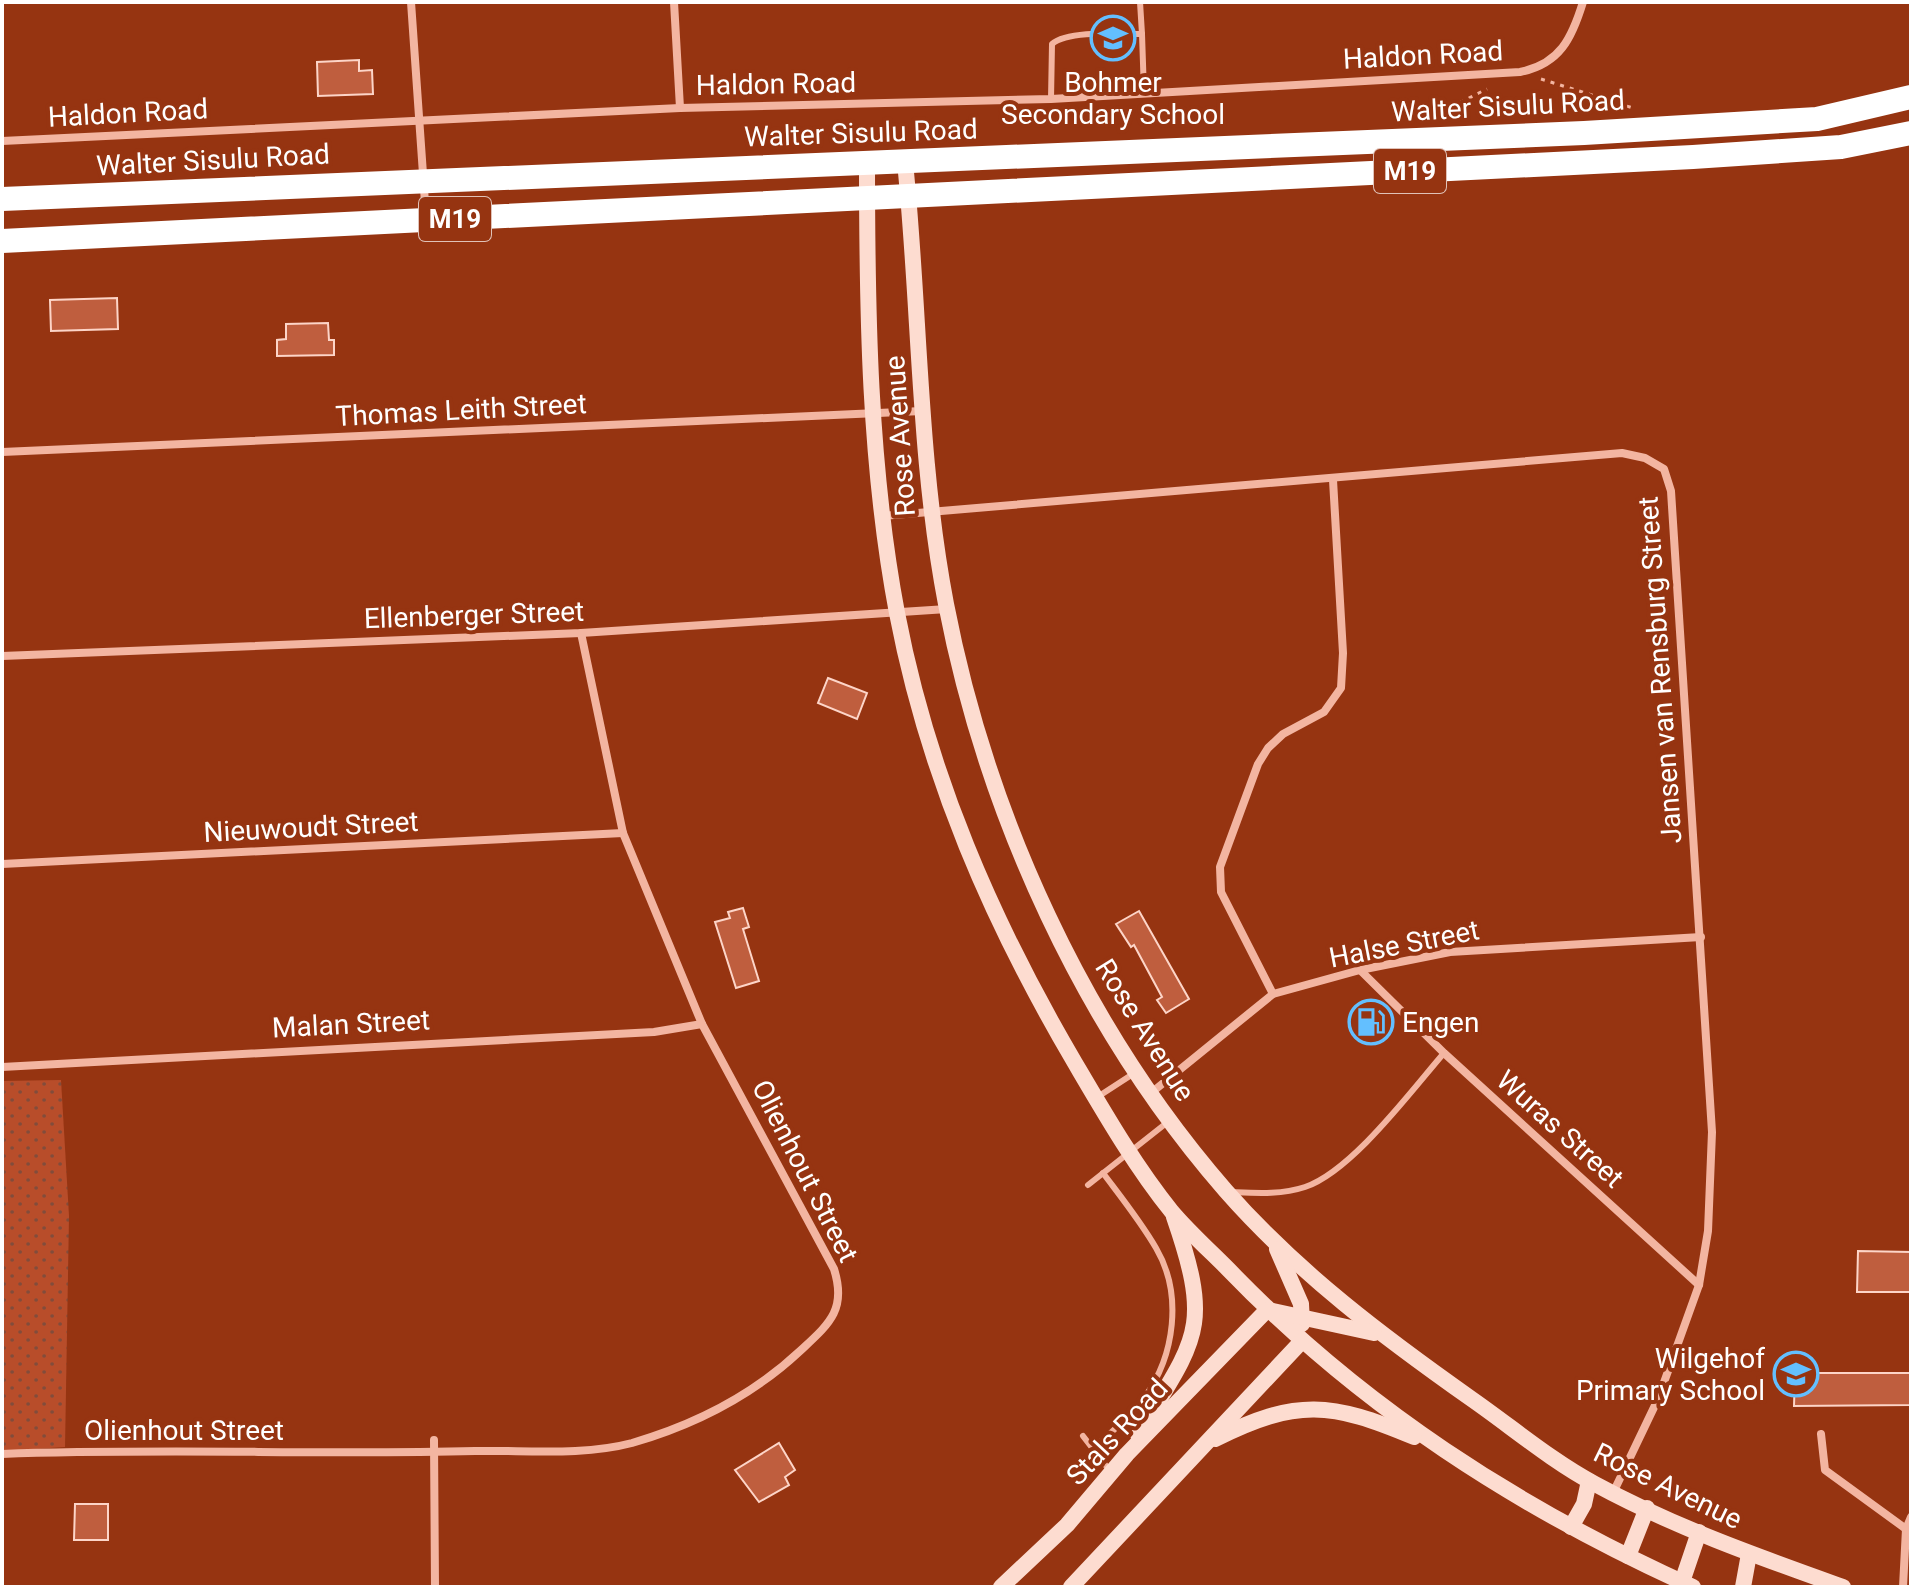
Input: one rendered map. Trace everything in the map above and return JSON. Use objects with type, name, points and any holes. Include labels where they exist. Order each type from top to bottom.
[{"type":"highway","name":"Walter Sisulu Road","points":[[2,199],[1584,133],[1836,116],[1911,97]]},
{"type":"highway","points":[[1836,116],[1841,147]]},
{"type":"highway","name":"M19","points":[[2,241],[1386,173],[1841,147],[1911,133]]},
{"type":"highway","points":[[1384,142],[1386,173]]},
{"type":"highway","points":[[1180,150],[1182,184]]},
{"type":"highway","points":[[678,169],[679,209]]},
{"type":"highway","points":[[131,193],[131,235]]},
{"type":"street","points":[[411,2],[426,221]]},
{"type":"street","points":[[674,2],[680,108]]},
{"type":"street","name":"Haldon Road","points":[[2,141],[680,108],[1051,99],[1520,72],[1549,62],[1573,35],[1583,2]]},
{"type":"street","name":"Rose Avenue","points":[[867,162],[872,414],[882,516],[897,613],[925,737],[972,863],[1016,961],[1096,1098],[1172,1212],[1301,1342],[1437,1447],[1531,1507],[1687,1584]]},
{"type":"street","name":"Rose Avenue","points":[[905,162],[930,511],[947,609],[992,779],[1016,843],[1075,969],[1169,1121],[1227,1192],[1273,1240],[1380,1335],[1589,1481],[1749,1554],[1843,1587]]},
{"type":"street","name":"Thomas Leith Street","points":[[2,452],[922,411]]},
{"type":"street","name":"Jansen van Rensburg Street","points":[[882,516],[1622,453],[1645,458],[1664,469],[1671,491],[1701,937],[1712,1132],[1708,1231],[1699,1285],[1658,1399],[1613,1493]]},
{"type":"street","points":[[1273,994],[1221,892],[1220,867],[1258,764],[1268,748],[1283,734],[1324,712],[1341,688],[1343,653],[1333,480]]},
{"type":"street","name":"Ellenberger Street","points":[[2,656],[581,633],[947,609]]},
{"type":"street","name":"Olienhout Street","points":[[2,1454],[434,1453],[599,1448],[654,1435],[745,1395],[787,1364],[832,1319],[840,1289],[834,1269],[702,1024],[623,833],[581,633]]},
{"type":"street","name":"Nieuwoudt Street","points":[[2,864],[623,833]]},
{"type":"street","name":"Halse Street","points":[[1151,1093],[1273,994],[1360,970],[1450,952],[1701,937]]},
{"type":"street","name":"Wuras Street","points":[[1360,970],[1444,1053],[1699,1285]]},
{"type":"street","name":"Malan Street","points":[[2,1067],[654,1032],[702,1024]]},
{"type":"street","points":[[1127,1454],[1189,1351],[1195,1334],[1195,1282],[1172,1212]]},
{"type":"street","points":[[1071,1587],[1301,1342],[1302,1316],[1295,1286],[1273,1240]]},
{"type":"street","points":[[1267,1310],[1380,1335]]},
{"type":"street","name":"Stals Road","points":[[1001,1587],[1067,1525],[1127,1454],[1267,1310]]},
{"type":"street","points":[[1203,1445],[1249,1422],[1314,1408],[1360,1414],[1437,1447]]},
{"type":"street","points":[[1821,1434],[1825,1470],[1906,1529]]},
{"type":"street","points":[[434,1440],[435,1587]]},
{"type":"street","points":[[1571,1527],[1584,1504],[1589,1481]]},
{"type":"street","points":[[1628,1556],[1647,1508]]},
{"type":"street","points":[[1903,1587],[1906,1529],[1911,1517]]},
{"type":"street","points":[[1687,1584],[1699,1532]]},
{"type":"street","points":[[1743,1587],[1749,1554]]},
{"type":"lane","points":[[1140,2],[1144,93]]},
{"type":"lane","points":[[1051,99],[1050,56],[1052,44],[1059,38],[1142,34]]},
{"type":"lane","points":[[1227,1192],[1271,1193],[1307,1186],[1365,1143],[1444,1053]]},
{"type":"lane","points":[[1096,1098],[1137,1072]]},
{"type":"lane","points":[[1088,1185],[1169,1121]]},
{"type":"lane","points":[[1092,1450],[1144,1398],[1166,1358],[1172,1317],[1171,1283],[1157,1249],[1103,1173]]},
{"type":"lane","points":[[1083,1436],[1112,1473]]},
{"type":"path","points":[[1425,121],[1520,72]]},
{"type":"shaded area","points":[[61,1080],[69,1216],[65,1447],[2,1451],[2,1081]]},
{"type":"building","points":[[359,60],[359,71],[372,70],[373,94],[318,96],[317,62]]},
{"type":"building","points":[[117,298],[118,329],[51,331],[50,300]]},
{"type":"building","points":[[328,323],[329,340],[334,340],[334,355],[277,356],[277,340],[286,339],[286,324]]},
{"type":"building","points":[[828,678],[867,693],[857,719],[818,703]]},
{"type":"building","points":[[743,908],[749,927],[743,929],[759,981],[736,988],[715,922],[730,918],[728,912]]},
{"type":"building","points":[[1139,911],[1189,999],[1166,1013],[1157,1000],[1162,997],[1134,945],[1131,947],[1116,924]]},
{"type":"building","points":[[1858,1251],[1911,1252],[1911,1292],[1857,1292]]},
{"type":"building","name":"Wilgehof Primary School","points":[[1795,1373],[1911,1373],[1911,1405],[1794,1406]]},
{"type":"building","points":[[779,1443],[795,1470],[785,1477],[789,1485],[759,1502],[735,1470]]},
{"type":"building","points":[[75,1504],[108,1504],[108,1540],[74,1540]]},
{"type":"place","name":"Bohmer Secondary School","points":[[1113,38]]},
{"type":"place","name":"Engen","points":[[1371,1022]]},
{"type":"place","name":"Wilgehof Primary School","points":[[1796,1374]]}]
